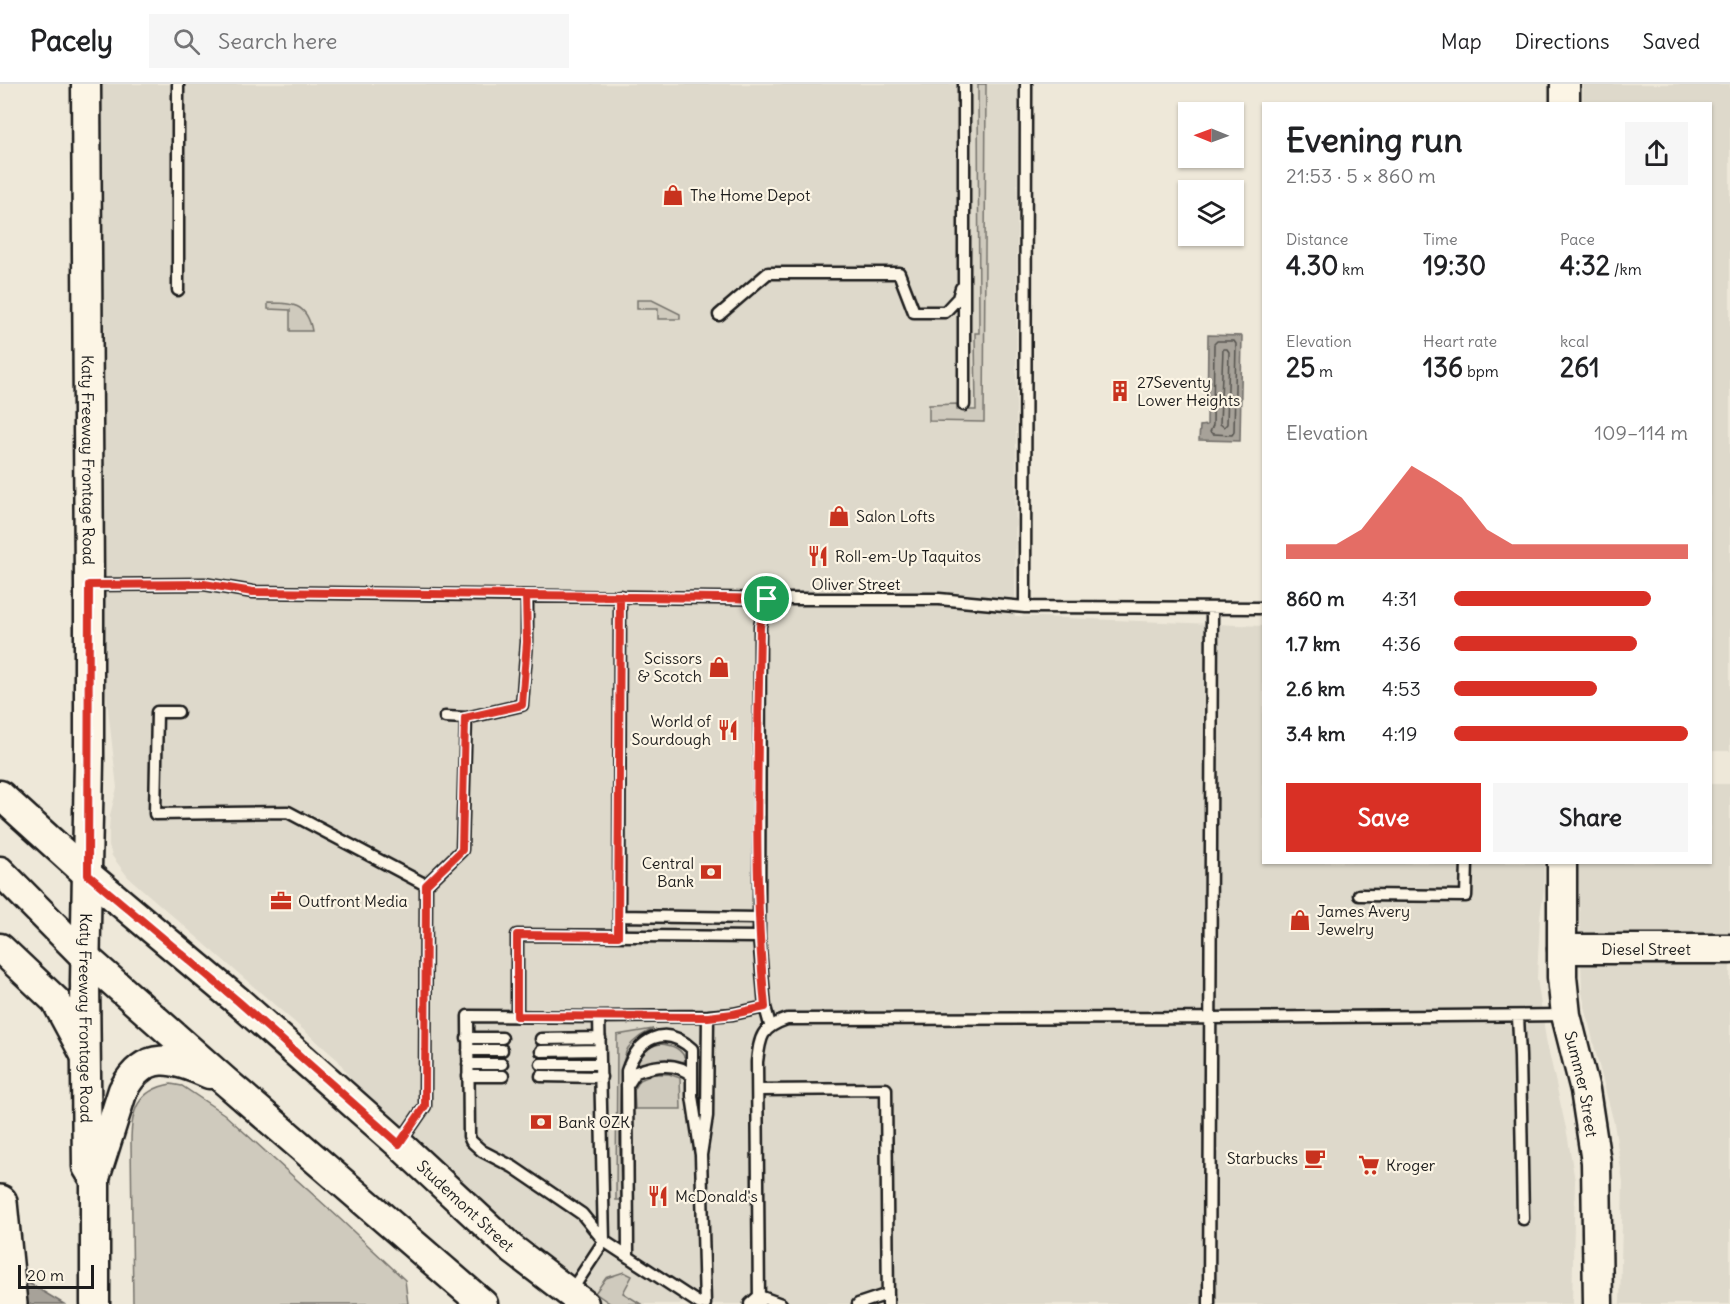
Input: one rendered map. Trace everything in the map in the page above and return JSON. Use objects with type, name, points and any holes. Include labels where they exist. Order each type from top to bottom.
[{"type":"highway","points":[[0,1202],[10,1304]]},
{"type":"main road","name":"Katy Freeway Frontage Road","points":[[86,84],[89,585],[87,1167],[95,1180],[95,1304]]},
{"type":"main road","points":[[1565,84],[1565,102]]},
{"type":"main road","name":"Studemont Street","points":[[0,795],[88,875],[239,1002],[399,1144],[512,1249],[576,1299]]},
{"type":"main road","name":"Summer Street","points":[[1562,864],[1562,949],[1566,1015],[1585,1090],[1596,1162],[1598,1304]]},
{"type":"main road","points":[[0,871],[86,957],[225,1081],[483,1304]]},
{"type":"main road","points":[[0,948],[56,1001],[87,1058]]},
{"type":"main road","name":"Diesel Street","points":[[1562,949],[1730,949]]},
{"type":"main road","points":[[95,1180],[123,1090],[137,1069],[156,1060],[177,1061],[225,1081]]},
{"type":"lane","points":[[178,84],[178,290]]},
{"type":"lane","points":[[964,84],[964,405]]},
{"type":"lane","points":[[1024,607],[1026,84]]},
{"type":"lane","points":[[719,315],[768,273],[899,273],[914,312],[945,312],[958,298],[964,276]]},
{"type":"lane","name":"Oliver Street","points":[[89,585],[204,584],[253,592],[939,599],[1024,607],[1262,608]]},
{"type":"lane","points":[[445,717],[465,718],[522,705],[527,642],[526,596]]},
{"type":"lane","points":[[618,936],[620,596]]},
{"type":"lane","points":[[767,599],[760,626],[758,918],[765,1007],[770,1025]]},
{"type":"lane","points":[[1209,1304],[1212,608]]},
{"type":"lane","points":[[178,712],[158,712],[155,814],[288,812],[426,885]]},
{"type":"lane","points":[[399,1144],[425,1106],[426,885],[462,850],[465,718]]},
{"type":"lane","points":[[1359,895],[1466,896],[1467,864]]},
{"type":"lane","points":[[619,916],[758,918]]},
{"type":"lane","points":[[517,1016],[517,935],[759,937]]},
{"type":"lane","points":[[703,1304],[604,1241],[582,1214],[471,1142],[469,1136],[468,1016],[708,1017],[765,1007]]},
{"type":"lane","points":[[781,1304],[756,1301],[757,1062],[760,1038],[770,1025],[786,1019],[1566,1015]]},
{"type":"lane","points":[[576,1299],[604,1241],[599,1017]]},
{"type":"lane","points":[[701,1155],[707,1116],[708,1017]]},
{"type":"lane","points":[[1518,1017],[1523,1218]]},
{"type":"lane","points":[[468,1038],[502,1038]]},
{"type":"lane","points":[[542,1039],[600,1038]]},
{"type":"lane","points":[[628,1257],[627,1071],[632,1057],[646,1040],[675,1038],[692,1049],[692,1096],[701,1155],[703,1304]]},
{"type":"lane","points":[[468,1050],[502,1050]]},
{"type":"lane","points":[[541,1051],[600,1050]]},
{"type":"lane","points":[[468,1064],[502,1064]]},
{"type":"lane","points":[[542,1064],[600,1064]]},
{"type":"lane","points":[[627,1086],[636,1072],[657,1066],[676,1066],[686,1070],[692,1076]]},
{"type":"lane","points":[[468,1076],[502,1076]]},
{"type":"lane","points":[[541,1076],[600,1077]]},
{"type":"lane","points":[[758,1090],[886,1089],[888,1299],[858,1304]]},
{"type":"shaded area","points":[[94,84],[1018,84],[1015,616],[1262,626],[1262,864],[1544,864],[1537,978],[1546,1039],[1575,1181],[1572,1304],[596,1304],[579,1293],[364,1098],[338,1060],[128,877],[112,856],[109,845],[110,815],[117,788],[100,638]]},
{"type":"shaded area","points":[[978,84],[986,84],[984,422],[929,421],[929,405],[957,404],[957,410],[976,410],[975,333],[979,333]]},
{"type":"shaded area","points":[[1583,84],[1730,84],[1730,751],[1712,751],[1712,102],[1583,102]]},
{"type":"shaded area","points":[[637,300],[652,300],[680,314],[680,319],[658,319],[658,309],[637,309]]},
{"type":"shaded area","points":[[268,303],[297,306],[306,315],[312,331],[290,331],[290,310],[268,309]]},
{"type":"shaded area","points":[[1712,784],[1730,784],[1730,1304],[1620,1304],[1623,1182],[1614,1123],[1582,993],[1578,864],[1712,864]]},
{"type":"shaded area","points":[[653,1029],[630,1045],[624,1059],[620,1098],[621,1200],[616,1200],[617,1035]]},
{"type":"shaded area","points":[[660,1044],[676,1048],[686,1061],[634,1068],[650,1047]]},
{"type":"shaded area","points":[[654,1074],[669,1074],[680,1078],[681,1109],[635,1109],[634,1090],[640,1080]]},
{"type":"shaded area","points":[[171,1084],[182,1086],[224,1114],[339,1218],[405,1280],[408,1304],[133,1304],[132,1121],[143,1097],[150,1091]]},
{"type":"shaded area","points":[[624,1272],[632,1276],[623,1293],[641,1304],[611,1304],[595,1293],[606,1278]]},
{"type":"water","points":[[1208,335],[1242,336],[1240,441],[1199,440],[1200,426],[1207,425]]},
{"type":"water","points":[[0,1266],[64,1304],[0,1304]]},
{"type":"place","name":"The Home Depot","points":[[673,195]]},
{"type":"place","name":"27Seventy Lower Heights","points":[[1120,391]]},
{"type":"place","name":"Salon Lofts","points":[[839,516]]},
{"type":"place","name":"Roll-em-Up Taquitos","points":[[818,556]]},
{"type":"place","name":"Scissors & Scotch","points":[[719,667]]},
{"type":"place","name":"World of Sourdough","points":[[728,730]]},
{"type":"place","name":"Central Bank","points":[[711,872]]},
{"type":"place","name":"Outfront Media","points":[[281,901]]},
{"type":"place","name":"James Avery Jewelry","points":[[1300,920]]},
{"type":"place","name":"Bank OZK","points":[[541,1122]]},
{"type":"place","name":"Starbucks","points":[[1315,1158]]},
{"type":"place","name":"Kroger","points":[[1369,1165]]},
{"type":"place","name":"McDonald's","points":[[658,1196]]},
{"type":"route","points":[[767,599],[620,596],[526,596],[527,642],[522,705],[465,718],[462,850],[426,885],[425,1106],[399,1144],[239,1002],[88,875],[89,585],[204,584],[253,592],[620,596],[618,936],[517,935],[517,1016],[708,1017],[765,1007],[759,937],[759,795],[760,626],[767,599]]}]
